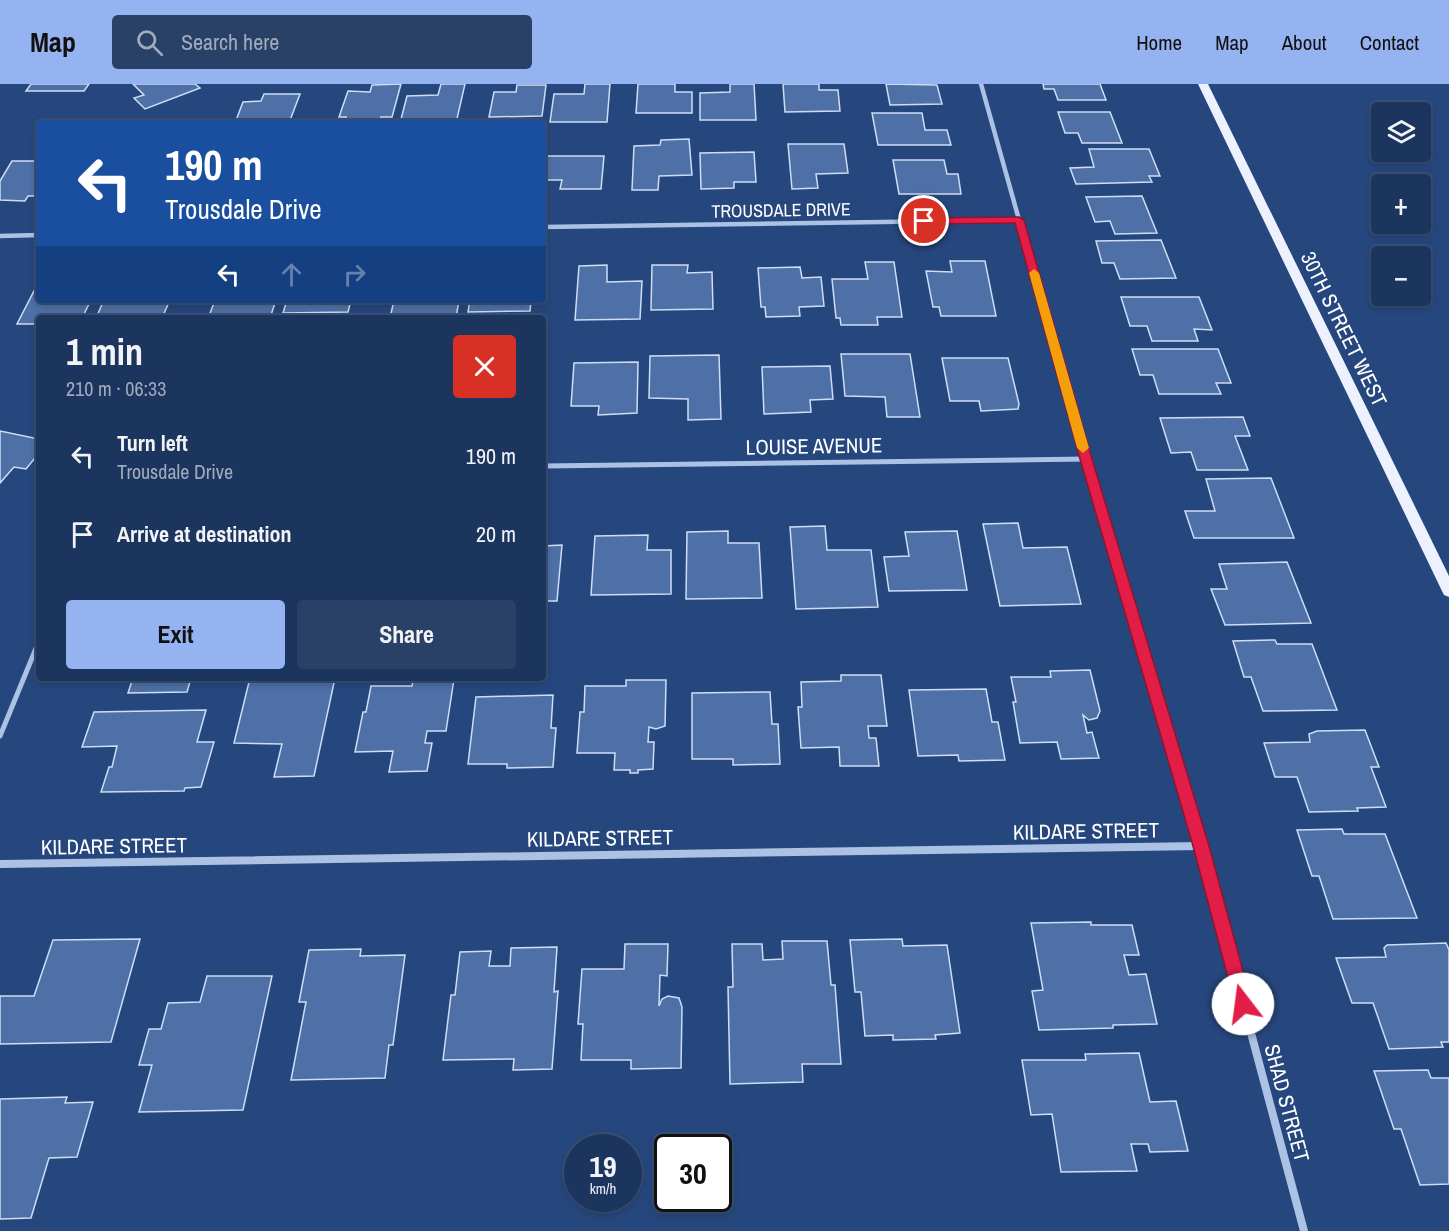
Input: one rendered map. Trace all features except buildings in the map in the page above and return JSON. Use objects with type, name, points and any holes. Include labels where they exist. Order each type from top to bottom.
[{"type":"main road","name":"30TH STREET WEST","points":[[1203,84],[1449,591]]},
{"type":"street","name":"SHAD STREET","points":[[981,84],[1086,459],[1201,846],[1304,1231]]},
{"type":"street","name":"TROUSDALE DRIVE","points":[[546,227],[1019,220]]},
{"type":"street","points":[[0,236],[36,235]]},
{"type":"street","name":"LOUISE AVENUE","points":[[546,466],[1086,459]]},
{"type":"street","points":[[0,736],[36,648]]},
{"type":"street","name":"KILDARE STREET","points":[[0,864],[1201,846]]},
{"type":"slow traffic","points":[[1034,273],[1083,448]]},
{"type":"route","points":[[924,221],[1019,220],[1086,459],[1201,846],[1243,1004]]}]
